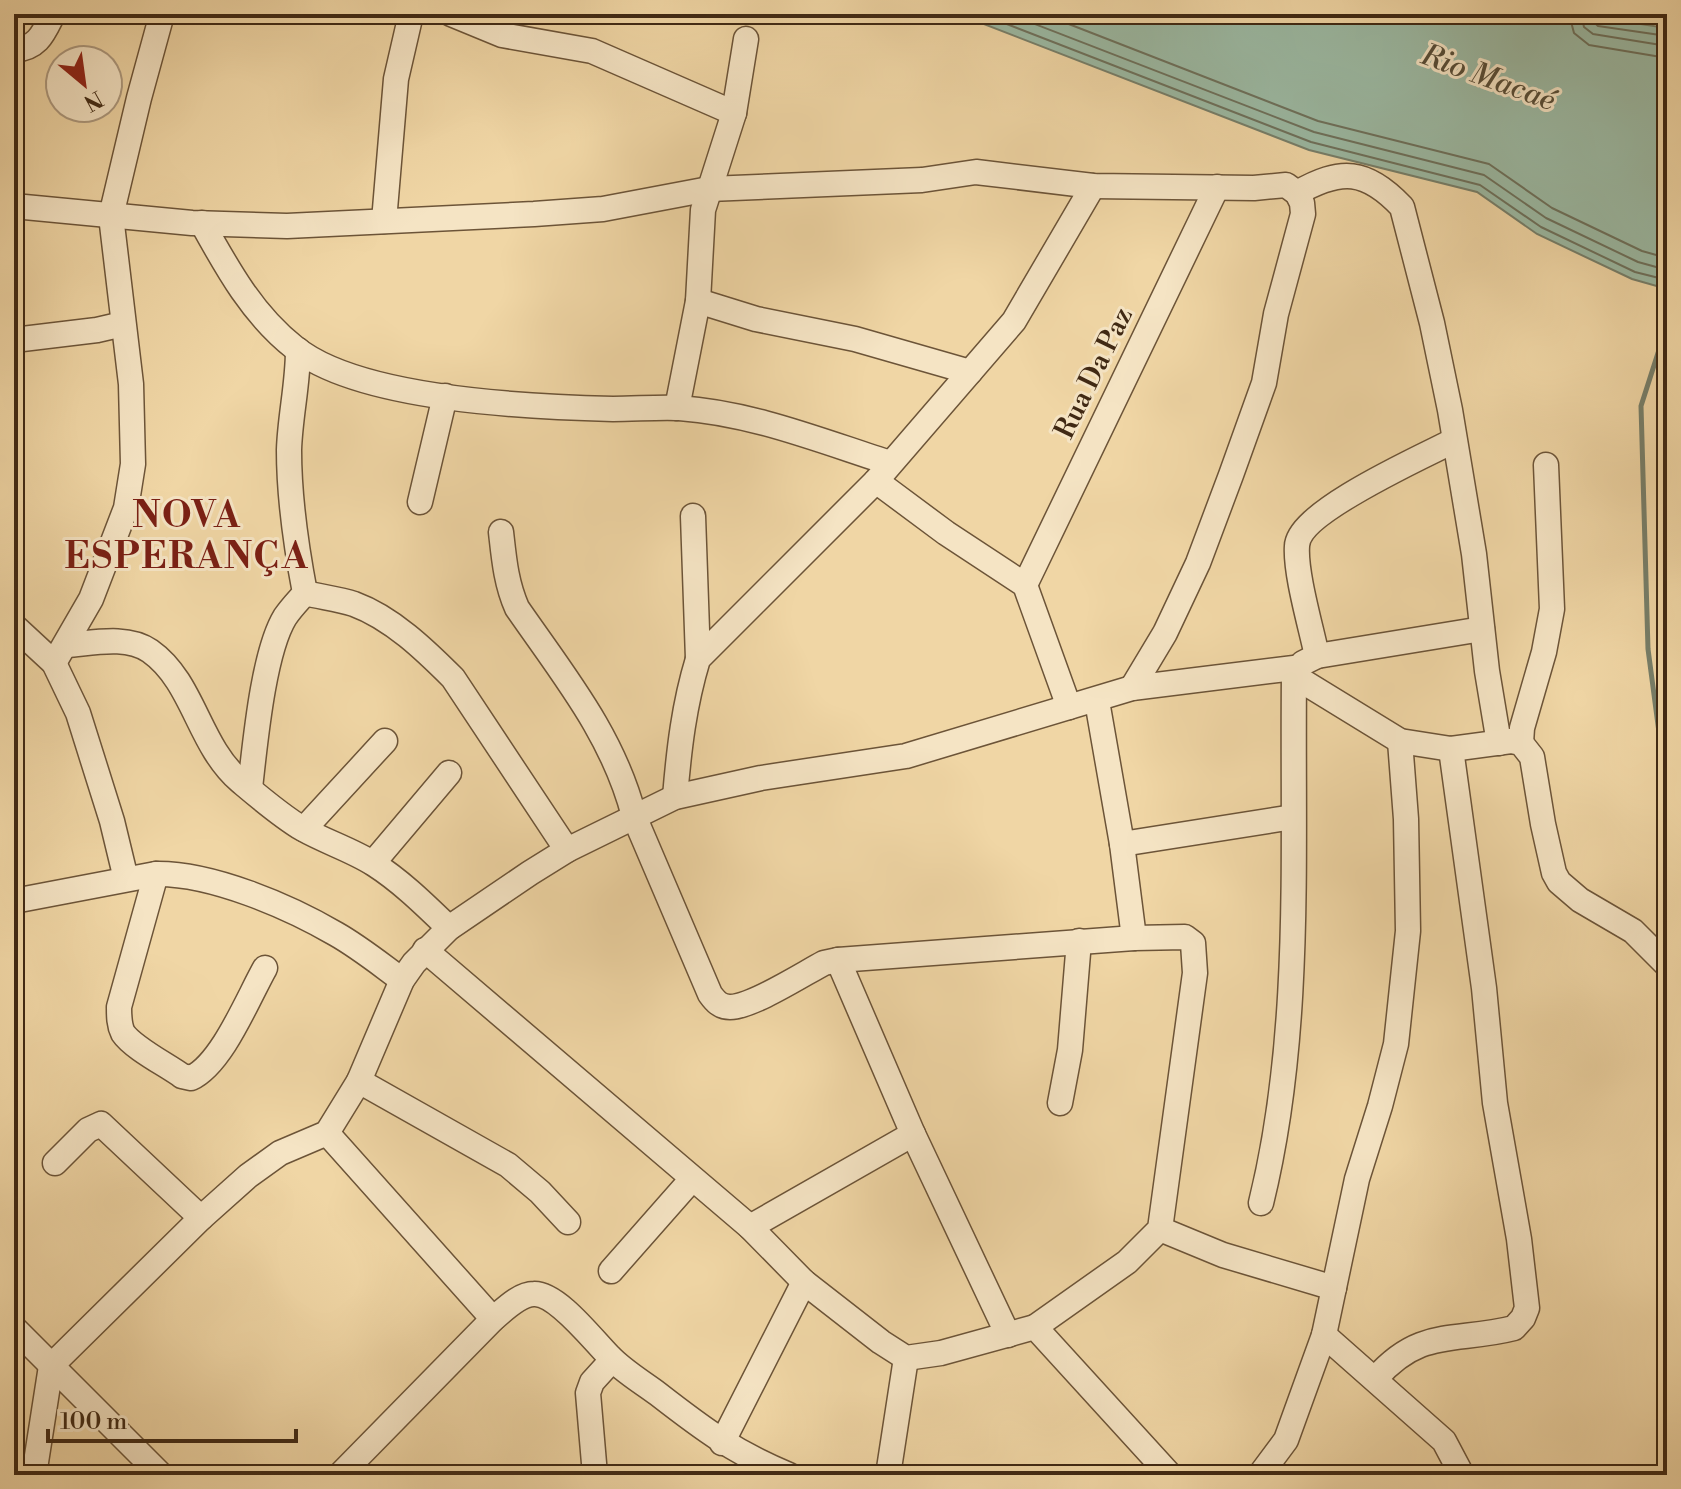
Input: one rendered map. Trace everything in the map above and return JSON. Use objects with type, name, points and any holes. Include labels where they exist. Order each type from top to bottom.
[{"type":"street","points":[[14,50],[26,49],[37,43],[53,14]]},
{"type":"street","points":[[60,654],[91,599],[126,508],[133,464],[131,384],[111,216],[162,14]]},
{"type":"street","points":[[384,221],[396,79],[411,14]]},
{"type":"street","points":[[451,14],[502,35],[592,51],[734,113]]},
{"type":"street","points":[[677,408],[698,301],[703,210],[734,113],[746,39]]},
{"type":"street","points":[[14,206],[202,223],[287,226],[603,209],[709,189],[922,180],[976,172],[1093,186],[1286,185],[1297,193],[1303,214],[1276,314],[1264,383],[1198,563],[1165,633],[1132,688]]},
{"type":"street","points":[[1297,193],[1318,181],[1347,174],[1372,182],[1402,207],[1432,323],[1474,554],[1482,629],[1510,743]]},
{"type":"street","points":[[698,659],[883,472],[1014,321],[1093,186]]},
{"type":"street","name":"Rua Da Paz","points":[[1025,585],[1217,187]]},
{"type":"street","points":[[202,223],[232,279],[263,319],[298,350],[334,368],[380,384],[445,396],[575,407],[677,408],[733,415],[883,472],[946,533],[1025,585],[1069,707]]},
{"type":"street","points":[[698,301],[756,319],[855,339],[970,372]]},
{"type":"street","points":[[14,340],[123,324]]},
{"type":"street","points":[[298,350],[289,448],[293,532],[305,593]]},
{"type":"street","points":[[420,502],[445,396]]},
{"type":"street","points":[[1317,656],[1299,565],[1299,534],[1320,515],[1361,489],[1453,441]]},
{"type":"street","points":[[1510,743],[1522,728],[1552,618],[1553,581],[1546,465]]},
{"type":"street","points":[[675,797],[687,693],[698,659],[693,516]]},
{"type":"street","points":[[425,950],[750,1227],[804,1282],[906,1358],[941,1353],[1035,1327],[1127,1262],[1160,1229],[1195,973],[1193,943],[1185,937],[1134,938],[838,960],[824,963],[744,1005],[728,1007],[717,1003],[710,994],[634,816],[626,787],[605,738],[587,707],[517,608],[507,585],[501,532]]},
{"type":"street","points":[[250,788],[261,709],[274,647],[286,615],[305,593]]},
{"type":"street","points":[[305,593],[354,604],[381,618],[430,655],[453,678],[567,850]]},
{"type":"street","points":[[14,626],[60,654],[112,821],[126,879]]},
{"type":"street","points":[[34,1475],[51,1366],[248,1176],[280,1153],[327,1133],[359,1081],[402,980],[425,950],[449,928],[567,850],[675,797],[761,778],[906,756],[1132,688],[1294,672],[1317,656],[1482,629]]},
{"type":"street","points":[[60,654],[108,641],[131,643],[149,650],[179,683],[212,749],[225,766],[304,829],[373,863],[405,887],[449,928]]},
{"type":"street","points":[[1294,672],[1400,741],[1451,749],[1510,743],[1532,757],[1543,824],[1554,873],[1559,882],[1580,900],[1633,931],[1667,965]]},
{"type":"street","points":[[1261,1203],[1277,1122],[1291,971],[1294,672]]},
{"type":"street","points":[[1097,701],[1122,844],[1134,938]]},
{"type":"street","points":[[304,829],[385,741]]},
{"type":"street","points":[[1260,1475],[1286,1440],[1324,1335],[1357,1179],[1396,1044],[1408,931],[1406,819],[1400,741]]},
{"type":"street","points":[[1376,1378],[1397,1356],[1419,1344],[1514,1328],[1527,1308],[1519,1239],[1495,1103],[1484,988],[1451,749]]},
{"type":"street","points":[[373,863],[449,773]]},
{"type":"street","points":[[1122,844],[1293,817]]},
{"type":"street","points":[[156,874],[119,1007],[124,1034],[134,1043],[182,1076],[191,1078],[202,1073],[223,1045],[265,968]]},
{"type":"street","points":[[14,901],[156,874],[187,876],[259,897],[334,932],[402,980]]},
{"type":"street","points":[[1060,1103],[1070,1050],[1079,941]]},
{"type":"street","points":[[838,960],[913,1134],[1008,1335]]},
{"type":"street","points":[[359,1081],[508,1165],[568,1222]]},
{"type":"street","points":[[55,1163],[88,1130],[101,1124],[201,1218]]},
{"type":"street","points":[[327,1133],[493,1319]]},
{"type":"street","points":[[750,1227],[913,1134]]},
{"type":"street","points":[[611,1271],[692,1179]]},
{"type":"street","points":[[1160,1229],[1223,1255],[1334,1288]]},
{"type":"street","points":[[722,1443],[804,1282]]},
{"type":"street","points":[[340,1475],[493,1319],[525,1296],[535,1293],[546,1296],[575,1320],[612,1360],[722,1443],[760,1464],[789,1475]]},
{"type":"street","points":[[1035,1327],[1170,1475]]},
{"type":"street","points":[[14,1328],[161,1475]]},
{"type":"street","points":[[1324,1335],[1444,1441],[1462,1475]]},
{"type":"street","points":[[888,1475],[906,1358]]},
{"type":"street","points":[[595,1475],[588,1393],[592,1382],[612,1360]]},
{"type":"water","name":"Rio Macaé","points":[[958,14],[1575,14],[1667,28],[1667,289],[1632,279],[1537,234],[1477,192],[1309,150]]},
{"type":"waterway","points":[[1667,325],[1641,406],[1648,649],[1667,793]]},
{"type":"district","name":"NOVA ESPERANÇA","points":[[187,536]]}]
